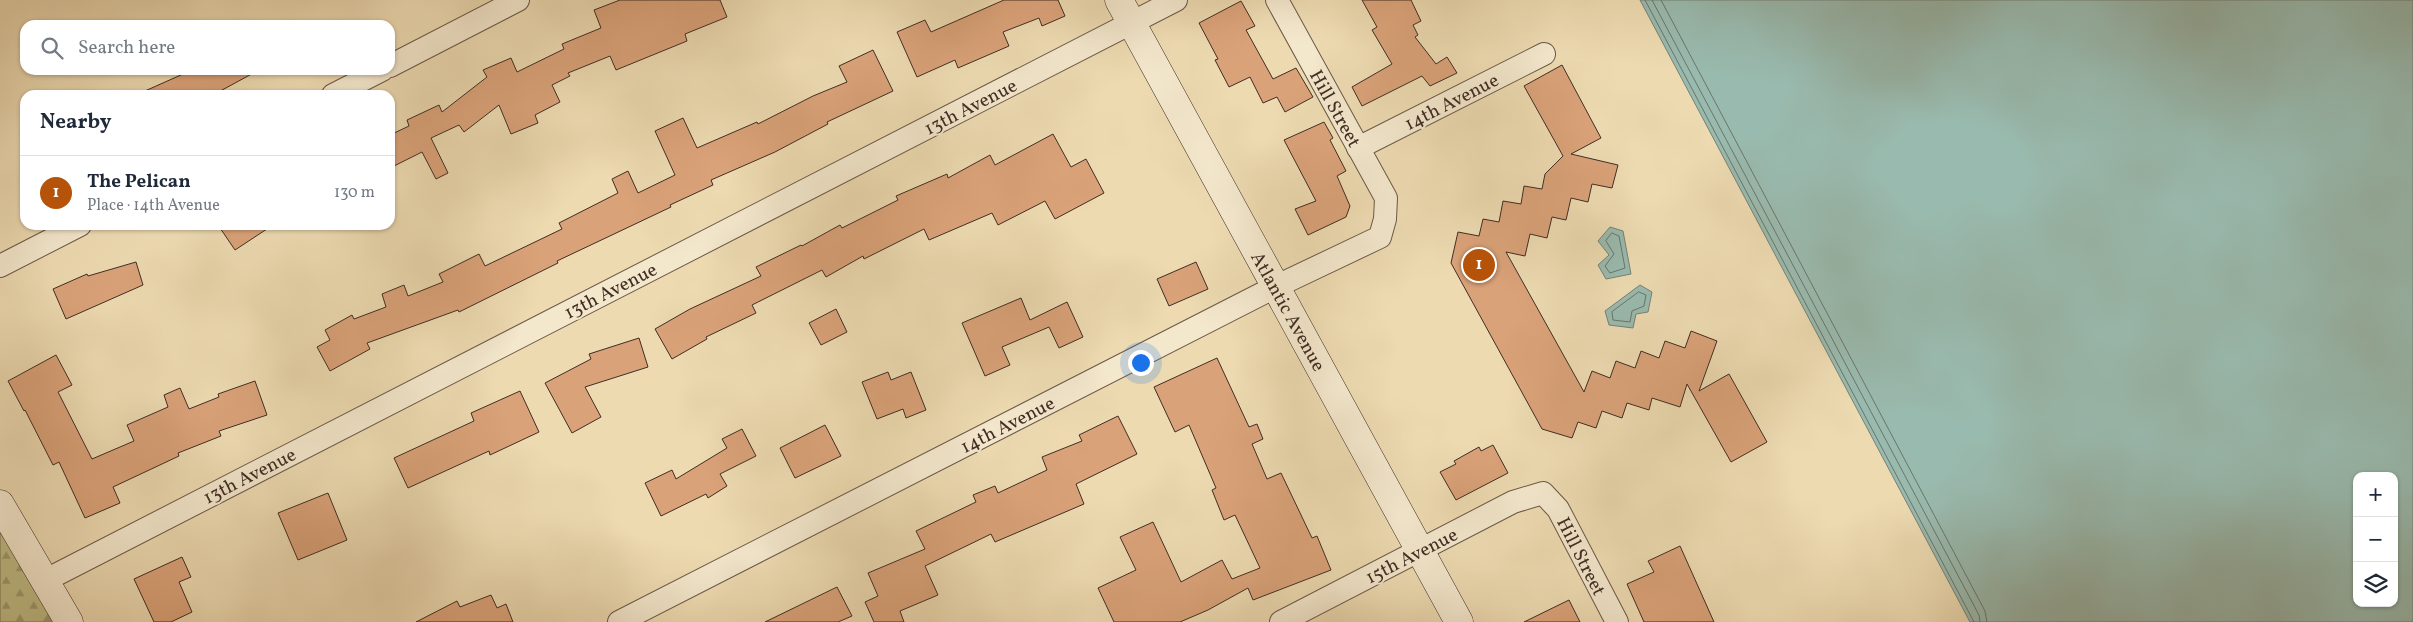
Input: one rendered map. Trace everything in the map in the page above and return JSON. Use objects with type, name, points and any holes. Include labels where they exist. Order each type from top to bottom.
[{"type":"main road","name":"Atlantic Avenue","points":[[1125,12],[1459,622]]},
{"type":"main road","points":[[0,504],[69,622]]},
{"type":"street","points":[[395,63],[518,0]]},
{"type":"street","name":"13th Avenue","points":[[44,581],[1125,12],[1176,0]]},
{"type":"street","name":"Hill Street","points":[[1277,0],[1386,198],[1385,219]]},
{"type":"street","name":"14th Avenue","points":[[1358,148],[1544,54]]},
{"type":"street","points":[[343,90],[372,75]]},
{"type":"street","name":"14th Avenue","points":[[619,622],[1276,287],[1380,237],[1385,219]]},
{"type":"street","points":[[0,266],[70,230]]},
{"type":"street","name":"Hill Street","points":[[1544,493],[1558,509],[1617,622]]},
{"type":"street","name":"15th Avenue","points":[[1281,622],[1513,502],[1544,493]]},
{"type":"green space","points":[[0,504],[69,622],[0,622]]},
{"type":"water","points":[[1640,0],[2413,0],[2413,622],[1970,622]]},
{"type":"water","points":[[1610,227],[1623,231],[1631,274],[1606,279],[1598,265],[1609,255],[1598,241]]},
{"type":"water","points":[[1640,285],[1652,292],[1648,312],[1636,314],[1633,328],[1609,325],[1605,311]]},
{"type":"building","points":[[620,0],[720,0],[727,17],[685,34],[687,41],[616,70],[610,56],[568,73],[570,76],[552,85],[560,102],[535,115],[538,123],[511,134],[499,105],[464,132],[459,125],[431,138],[448,173],[436,179],[422,152],[395,166],[395,133],[409,126],[407,120],[439,105],[442,112],[487,77],[483,70],[511,58],[517,72],[564,49],[562,44],[601,28],[594,10]]},
{"type":"building","points":[[1004,0],[1058,0],[1065,16],[1042,26],[1039,18],[1003,32],[1009,46],[958,68],[955,60],[917,77],[897,32],[925,20],[931,32]]},
{"type":"building","points":[[1362,0],[1411,0],[1421,21],[1413,25],[1418,35],[1415,37],[1436,64],[1447,57],[1457,73],[1430,86],[1422,76],[1362,106],[1352,87],[1392,64],[1372,30],[1377,27]]},
{"type":"building","points":[[1241,1],[1255,26],[1246,30],[1273,79],[1296,68],[1313,97],[1285,112],[1277,97],[1263,103],[1250,77],[1229,87],[1215,60],[1218,59],[1199,23]]},
{"type":"building","points":[[873,50],[893,91],[827,122],[828,124],[775,152],[711,180],[713,185],[670,205],[671,207],[557,261],[558,263],[459,312],[458,310],[367,343],[370,349],[330,371],[317,347],[330,340],[325,330],[352,315],[354,319],[386,307],[382,294],[404,285],[408,296],[443,282],[439,274],[479,254],[485,266],[562,229],[559,223],[618,193],[612,179],[628,171],[638,193],[675,175],[655,131],[683,118],[697,148],[757,122],[758,124],[813,96],[847,82],[839,66]]},
{"type":"building","points":[[1562,65],[1601,138],[1571,154],[1618,165],[1612,188],[1592,184],[1588,202],[1571,198],[1566,220],[1552,217],[1547,238],[1530,234],[1525,256],[1506,252],[1584,392],[1592,371],[1610,378],[1616,361],[1635,368],[1641,351],[1659,358],[1665,341],[1685,348],[1691,331],[1717,341],[1699,391],[1729,374],[1767,442],[1731,462],[1687,384],[1680,407],[1652,398],[1649,410],[1627,403],[1622,418],[1602,411],[1596,428],[1578,422],[1572,438],[1542,429],[1451,263],[1458,232],[1479,236],[1483,219],[1499,222],[1503,201],[1521,204],[1524,186],[1542,189],[1545,174],[1563,156],[1524,86]]},
{"type":"building","points":[[181,75],[250,75],[222,90],[147,90]]},
{"type":"building","points":[[1324,122],[1333,138],[1330,140],[1346,171],[1337,176],[1350,206],[1346,217],[1308,235],[1295,209],[1316,201],[1284,140]]},
{"type":"building","points":[[1053,134],[1071,167],[1086,159],[1104,193],[1055,219],[1045,201],[998,225],[992,213],[929,240],[924,229],[864,259],[863,256],[826,277],[822,270],[752,305],[756,313],[706,337],[707,339],[672,359],[655,329],[690,309],[761,276],[756,267],[802,246],[840,225],[842,228],[898,200],[896,196],[947,174],[948,178],[990,155],[995,165]]},
{"type":"building","points":[[221,230],[265,230],[235,250]]},
{"type":"building","points":[[136,262],[143,285],[66,319],[53,289],[87,274],[88,276]]},
{"type":"building","points":[[1196,262],[1208,289],[1169,306],[1157,279]]},
{"type":"building","points":[[1021,298],[1030,320],[1067,302],[1083,337],[1059,348],[1049,327],[1002,347],[1010,365],[985,376],[962,323]]},
{"type":"building","points":[[836,309],[847,332],[821,345],[809,323]]},
{"type":"building","points":[[639,338],[648,367],[585,387],[601,417],[572,433],[545,383],[591,359],[589,354]]},
{"type":"building","points":[[56,355],[72,385],[58,392],[92,459],[134,441],[127,425],[168,407],[164,395],[180,388],[189,409],[219,397],[218,394],[255,381],[267,415],[219,431],[221,436],[178,453],[179,456],[113,487],[120,503],[85,518],[59,462],[53,465],[8,381]]},
{"type":"building","points":[[1217,358],[1249,427],[1257,424],[1263,439],[1252,444],[1267,479],[1281,473],[1312,538],[1317,536],[1331,570],[1253,600],[1248,588],[1208,610],[1180,622],[1114,622],[1098,588],[1136,570],[1120,537],[1153,522],[1181,582],[1222,560],[1232,579],[1260,568],[1235,515],[1224,520],[1212,490],[1216,488],[1189,425],[1175,432],[1154,387]]},
{"type":"building","points":[[888,372],[891,380],[911,372],[926,410],[906,418],[903,409],[877,419],[862,382]]},
{"type":"building","points":[[520,391],[539,432],[490,455],[489,451],[408,488],[394,458],[474,421],[471,413]]},
{"type":"building","points":[[1118,416],[1137,454],[1076,484],[1084,504],[995,542],[991,534],[925,566],[938,595],[900,611],[904,622],[874,622],[865,602],[878,596],[868,573],[925,549],[916,531],[976,502],[973,495],[995,486],[998,493],[1047,470],[1042,457],[1082,441],[1079,435]]},
{"type":"building","points":[[825,425],[841,456],[795,478],[780,448]]},
{"type":"building","points":[[742,429],[756,456],[720,474],[727,486],[708,498],[706,494],[661,516],[645,483],[672,470],[676,479],[727,448],[722,439]]},
{"type":"building","points":[[1493,445],[1508,473],[1456,500],[1440,472],[1456,464],[1454,461],[1479,447],[1481,451]]},
{"type":"building","points":[[328,493],[347,540],[298,560],[278,513]]},
{"type":"building","points":[[1680,546],[1714,622],[1644,622],[1627,584],[1654,572],[1648,561]]},
{"type":"building","points":[[182,557],[191,577],[179,582],[192,612],[171,622],[154,622],[134,579]]},
{"type":"building","points":[[837,587],[852,616],[838,622],[765,622]]},
{"type":"building","points":[[491,595],[497,608],[506,604],[513,622],[416,622],[457,601],[460,607]]},
{"type":"building","points":[[1569,600],[1580,622],[1524,622]]},
{"type":"place","name":"The Pelican","points":[[1479,265]]}]
